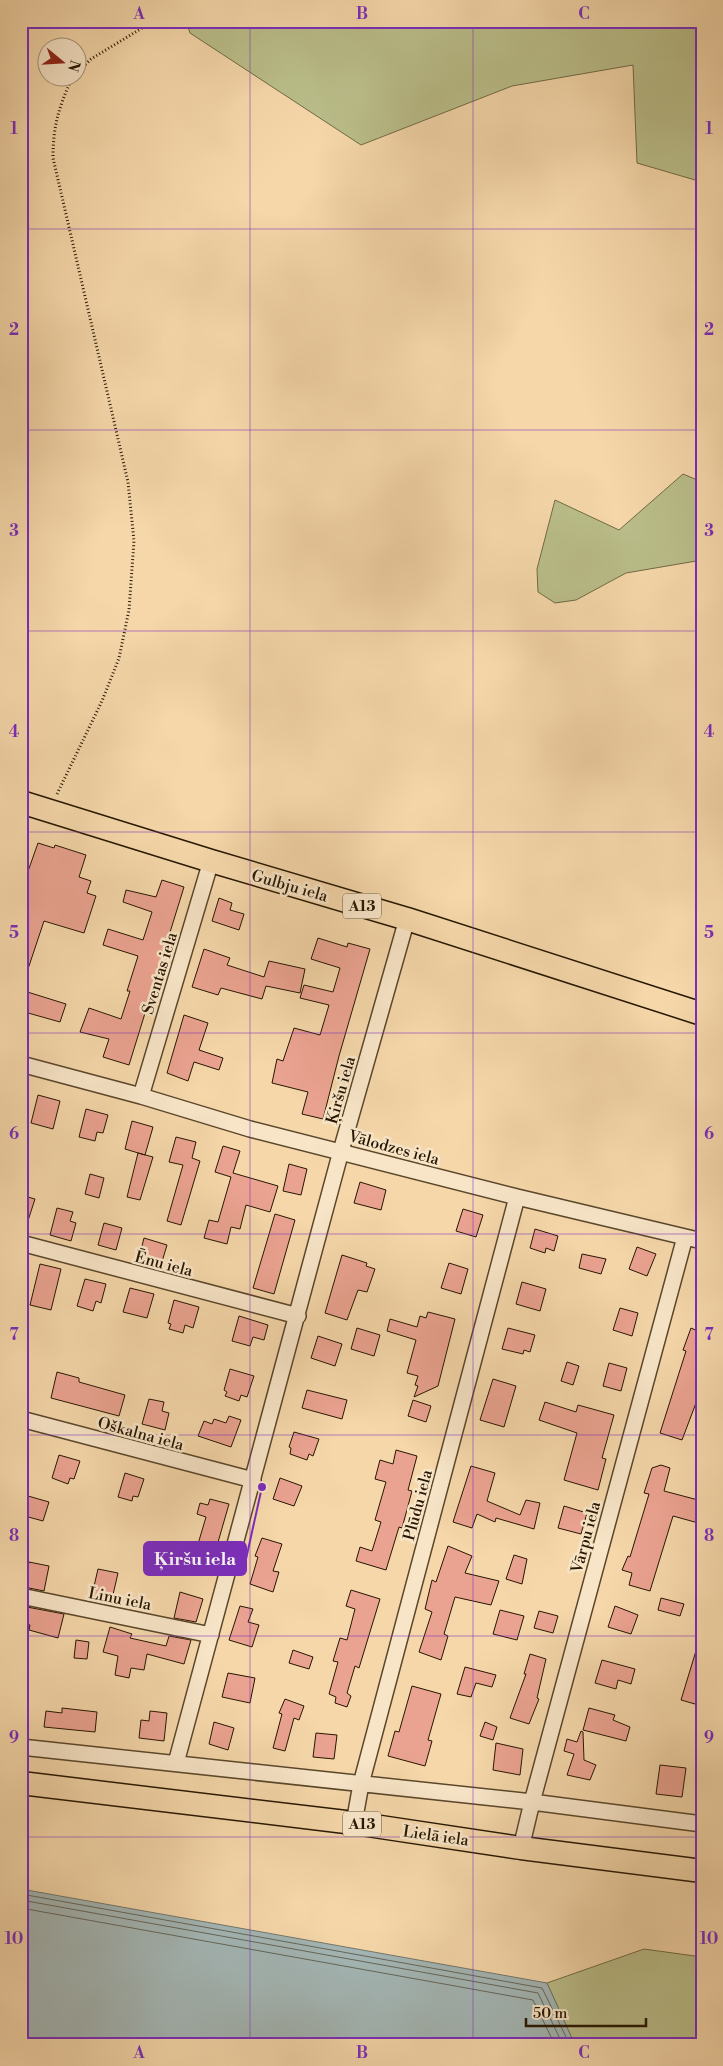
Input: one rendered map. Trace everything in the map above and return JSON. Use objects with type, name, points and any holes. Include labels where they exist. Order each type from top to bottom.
[{"type":"main road","name":"Gulbju iela","points":[[21,802],[407,919],[702,1014]]},
{"type":"main road","name":"Lielā iela","points":[[21,1783],[354,1823],[521,1848],[702,1871]]},
{"type":"street","name":"Sventas iela","points":[[141,1096],[211,861]]},
{"type":"street","name":"Ķiršu iela","points":[[176,1763],[341,1151],[407,919]]},
{"type":"street","name":"Vālodzes iela","points":[[21,1064],[141,1096],[250,1129],[702,1242]]},
{"type":"street","name":"Plūdu iela","points":[[354,1823],[361,1784],[517,1197]]},
{"type":"street","name":"Vārpu iela","points":[[521,1848],[685,1237]]},
{"type":"street","name":"Ēnu iela","points":[[21,1243],[298,1316]]},
{"type":"street","name":"Oškalna iela","points":[[21,1419],[253,1480]]},
{"type":"street","name":"Linu iela","points":[[21,1596],[211,1635]]},
{"type":"street","points":[[21,1747],[532,1802],[702,1824]]},
{"type":"path","points":[[88,62],[139,30],[149,21]]},
{"type":"path","points":[[50,810],[102,701],[119,658],[129,610],[134,541],[128,482],[53,158],[53,136],[58,110],[68,88]]},
{"type":"green space","points":[[186,21],[702,21],[702,182],[637,163],[633,65],[512,86],[361,145],[190,33]]},
{"type":"green space","points":[[683,474],[702,482],[702,560],[626,573],[576,600],[555,603],[538,592],[537,569],[555,500],[619,530]]},
{"type":"green space","points":[[644,1949],[702,1957],[702,2045],[575,2045],[547,1983]]},
{"type":"water","points":[[21,1889],[547,1983],[575,2045],[21,2045]]},
{"type":"building","points":[[38,843],[54,848],[55,845],[86,855],[79,877],[91,881],[87,893],[96,896],[84,933],[44,921],[24,981],[21,981],[21,891]]},
{"type":"building","points":[[162,880],[184,887],[129,1065],[103,1057],[109,1039],[80,1032],[89,1008],[121,1019],[130,991],[127,991],[138,956],[103,945],[108,929],[143,940],[152,912],[123,902],[126,890],[156,897]]},
{"type":"building","points":[[219,898],[232,903],[230,910],[244,914],[239,930],[212,921]]},
{"type":"building","points":[[318,938],[347,947],[348,943],[370,949],[323,1119],[302,1114],[308,1092],[272,1083],[277,1059],[283,1061],[294,1028],[320,1035],[329,1005],[300,998],[304,985],[333,992],[340,968],[311,959]]},
{"type":"building","points":[[204,949],[230,958],[227,965],[264,977],[269,961],[305,969],[300,993],[266,986],[262,999],[221,988],[218,995],[192,987]]},
{"type":"building","points":[[21,990],[66,1004],[60,1022],[21,1011]]},
{"type":"building","points":[[184,1015],[208,1023],[199,1050],[223,1058],[219,1070],[194,1062],[188,1081],[167,1073]]},
{"type":"building","points":[[38,1095],[60,1101],[53,1129],[31,1123]]},
{"type":"building","points":[[86,1109],[108,1115],[103,1133],[97,1132],[95,1141],[79,1137]]},
{"type":"building","points":[[132,1121],[153,1127],[145,1155],[125,1149]]},
{"type":"building","points":[[176,1137],[196,1142],[192,1158],[200,1161],[181,1225],[167,1221],[183,1165],[169,1162]]},
{"type":"building","points":[[223,1146],[240,1151],[233,1173],[278,1186],[270,1212],[246,1205],[240,1229],[231,1227],[227,1244],[204,1238],[209,1220],[218,1222],[231,1177],[215,1172]]},
{"type":"building","points":[[138,1153],[153,1157],[140,1200],[127,1197]]},
{"type":"building","points":[[289,1164],[307,1169],[301,1195],[283,1191]]},
{"type":"building","points":[[90,1174],[104,1178],[99,1198],[85,1194]]},
{"type":"building","points":[[360,1182],[386,1190],[381,1210],[354,1203]]},
{"type":"building","points":[[21,1195],[35,1199],[24,1233],[21,1233]]},
{"type":"building","points":[[57,1208],[73,1212],[70,1221],[76,1223],[71,1241],[50,1235]]},
{"type":"building","points":[[463,1209],[483,1215],[476,1237],[456,1231]]},
{"type":"building","points":[[275,1214],[295,1220],[274,1294],[253,1288]]},
{"type":"building","points":[[104,1223],[122,1228],[116,1250],[98,1245]]},
{"type":"building","points":[[535,1229],[558,1236],[554,1251],[546,1248],[545,1253],[530,1248]]},
{"type":"building","points":[[144,1238],[167,1245],[161,1265],[139,1258]]},
{"type":"building","points":[[637,1247],[656,1254],[647,1276],[629,1269]]},
{"type":"building","points":[[582,1254],[606,1259],[601,1274],[579,1268]]},
{"type":"building","points":[[342,1255],[367,1263],[366,1266],[375,1269],[367,1292],[358,1290],[347,1320],[325,1313]]},
{"type":"building","points":[[449,1263],[468,1269],[461,1294],[441,1288]]},
{"type":"building","points":[[40,1264],[61,1269],[51,1310],[30,1305]]},
{"type":"building","points":[[85,1279],[106,1284],[101,1303],[96,1301],[93,1311],[77,1306]]},
{"type":"building","points":[[522,1282],[546,1289],[540,1311],[516,1304]]},
{"type":"building","points":[[130,1288],[154,1294],[147,1318],[123,1312]]},
{"type":"building","points":[[174,1300],[199,1307],[193,1328],[185,1325],[183,1333],[169,1329],[171,1324],[168,1323]]},
{"type":"building","points":[[620,1308],[638,1313],[632,1336],[613,1330]]},
{"type":"building","points":[[428,1312],[455,1319],[438,1386],[414,1397],[418,1386],[415,1385],[418,1376],[407,1373],[416,1340],[387,1331],[390,1319],[417,1327],[420,1316],[426,1318]]},
{"type":"building","points":[[239,1316],[268,1325],[264,1340],[253,1337],[250,1346],[232,1341]]},
{"type":"building","points":[[357,1328],[380,1335],[374,1356],[351,1349]]},
{"type":"building","points":[[508,1328],[535,1335],[530,1352],[524,1350],[523,1354],[502,1349]]},
{"type":"building","points":[[691,1328],[702,1333],[702,1405],[696,1403],[682,1440],[660,1433],[686,1351],[683,1350]]},
{"type":"building","points":[[318,1336],[342,1344],[335,1366],[311,1358]]},
{"type":"building","points":[[567,1362],[579,1366],[573,1385],[561,1381]]},
{"type":"building","points":[[609,1363],[627,1368],[621,1391],[603,1386]]},
{"type":"building","points":[[230,1369],[254,1376],[247,1397],[241,1395],[239,1401],[225,1396],[227,1392],[224,1390]]},
{"type":"building","points":[[57,1372],[79,1378],[79,1382],[125,1395],[119,1416],[51,1398]]},
{"type":"building","points":[[493,1379],[516,1386],[504,1427],[480,1420]]},
{"type":"building","points":[[307,1390],[347,1400],[342,1419],[302,1408]]},
{"type":"building","points":[[149,1399],[164,1402],[162,1411],[169,1413],[165,1430],[142,1424]]},
{"type":"building","points":[[413,1400],[431,1406],[426,1422],[408,1416]]},
{"type":"building","points":[[545,1402],[576,1412],[578,1405],[614,1415],[602,1458],[606,1459],[598,1490],[564,1480],[577,1433],[539,1420]]},
{"type":"building","points":[[229,1416],[241,1420],[231,1447],[198,1436],[204,1421],[212,1424],[214,1419],[226,1423]]},
{"type":"building","points":[[294,1432],[319,1439],[313,1456],[309,1454],[307,1460],[290,1454],[291,1448],[289,1447]]},
{"type":"building","points":[[396,1450],[417,1456],[408,1490],[412,1491],[402,1528],[399,1527],[386,1570],[356,1561],[360,1547],[372,1551],[381,1522],[375,1520],[386,1482],[375,1479],[380,1460],[393,1464]]},
{"type":"building","points":[[59,1455],[80,1461],[74,1479],[70,1478],[68,1484],[52,1478]]},
{"type":"building","points":[[661,1465],[670,1468],[664,1491],[702,1501],[702,1524],[673,1516],[650,1591],[629,1585],[632,1573],[622,1570],[628,1556],[630,1557],[649,1494],[644,1493],[652,1468]]},
{"type":"building","points":[[471,1466],[495,1473],[487,1501],[520,1515],[526,1500],[540,1503],[534,1529],[496,1518],[495,1522],[477,1514],[472,1528],[453,1522]]},
{"type":"building","points":[[125,1473],[144,1479],[138,1497],[133,1496],[132,1501],[118,1497]]},
{"type":"building","points":[[280,1478],[302,1486],[294,1506],[273,1499]]},
{"type":"building","points":[[21,1494],[49,1502],[43,1521],[21,1515]]},
{"type":"building","points":[[210,1499],[229,1504],[210,1570],[184,1563],[189,1542],[198,1544],[206,1517],[197,1514],[200,1503],[208,1505]]},
{"type":"building","points":[[564,1506],[587,1513],[581,1534],[558,1528]]},
{"type":"building","points":[[262,1538],[282,1544],[273,1571],[279,1572],[273,1592],[250,1584],[258,1557],[255,1556]]},
{"type":"building","points":[[448,1546],[472,1556],[465,1573],[499,1581],[491,1605],[455,1597],[444,1634],[448,1636],[441,1660],[419,1652],[432,1612],[425,1609],[432,1580],[436,1582]]},
{"type":"building","points":[[514,1555],[527,1559],[522,1584],[506,1579]]},
{"type":"building","points":[[29,1562],[49,1566],[44,1591],[24,1587]]},
{"type":"building","points":[[98,1569],[118,1573],[112,1599],[92,1595]]},
{"type":"building","points":[[351,1590],[380,1599],[359,1668],[355,1666],[347,1693],[351,1696],[347,1707],[335,1703],[336,1697],[329,1694],[338,1662],[333,1661],[340,1638],[347,1640],[355,1609],[346,1606]]},
{"type":"building","points":[[180,1592],[203,1599],[196,1622],[174,1618]]},
{"type":"building","points":[[661,1598],[684,1604],[680,1616],[658,1610]]},
{"type":"building","points":[[240,1606],[253,1609],[248,1622],[259,1625],[252,1647],[229,1640]]},
{"type":"building","points":[[615,1606],[638,1615],[631,1634],[608,1627]]},
{"type":"building","points":[[27,1607],[64,1614],[58,1638],[29,1630],[30,1625],[24,1623]]},
{"type":"building","points":[[500,1610],[524,1616],[517,1640],[493,1634]]},
{"type":"building","points":[[539,1611],[558,1616],[553,1633],[534,1628]]},
{"type":"building","points":[[110,1627],[132,1634],[130,1638],[166,1646],[169,1636],[191,1640],[184,1664],[147,1654],[144,1670],[131,1668],[129,1678],[115,1675],[118,1656],[103,1652]]},
{"type":"building","points":[[76,1640],[89,1642],[87,1659],[74,1658]]},
{"type":"building","points":[[699,1641],[702,1641],[702,1706],[681,1700]]},
{"type":"building","points":[[293,1650],[313,1657],[309,1669],[289,1663]]},
{"type":"building","points":[[530,1654],[546,1659],[537,1698],[539,1699],[529,1724],[510,1718],[526,1674],[524,1674]]},
{"type":"building","points":[[602,1660],[635,1669],[631,1684],[618,1680],[616,1689],[595,1683]]},
{"type":"building","points":[[465,1667],[496,1675],[492,1687],[476,1683],[471,1697],[457,1694]]},
{"type":"building","points":[[228,1673],[255,1678],[250,1703],[222,1697]]},
{"type":"building","points":[[412,1686],[441,1694],[428,1740],[432,1741],[425,1766],[388,1756],[395,1731],[399,1732]]},
{"type":"building","points":[[285,1699],[304,1706],[299,1720],[294,1718],[285,1751],[273,1748],[282,1714],[279,1713]]},
{"type":"building","points":[[62,1708],[97,1712],[95,1732],[44,1727],[46,1711],[62,1713]]},
{"type":"building","points":[[589,1708],[615,1715],[613,1720],[630,1727],[626,1741],[583,1730]]},
{"type":"building","points":[[150,1711],[167,1713],[164,1741],[139,1738],[141,1720],[149,1721]]},
{"type":"building","points":[[214,1722],[234,1728],[228,1750],[209,1744]]},
{"type":"building","points":[[485,1722],[497,1727],[493,1740],[480,1736]]},
{"type":"building","points":[[581,1731],[583,1732],[584,1760],[596,1765],[590,1780],[567,1775],[574,1754],[564,1751],[567,1739],[577,1742]]},
{"type":"building","points":[[316,1733],[337,1735],[334,1759],[313,1757]]},
{"type":"building","points":[[496,1743],[523,1749],[520,1775],[493,1770]]},
{"type":"building","points":[[660,1765],[686,1768],[682,1797],[656,1794]]},
{"type":"place","name":"Ķiršu iela","points":[[262,1487]]}]
